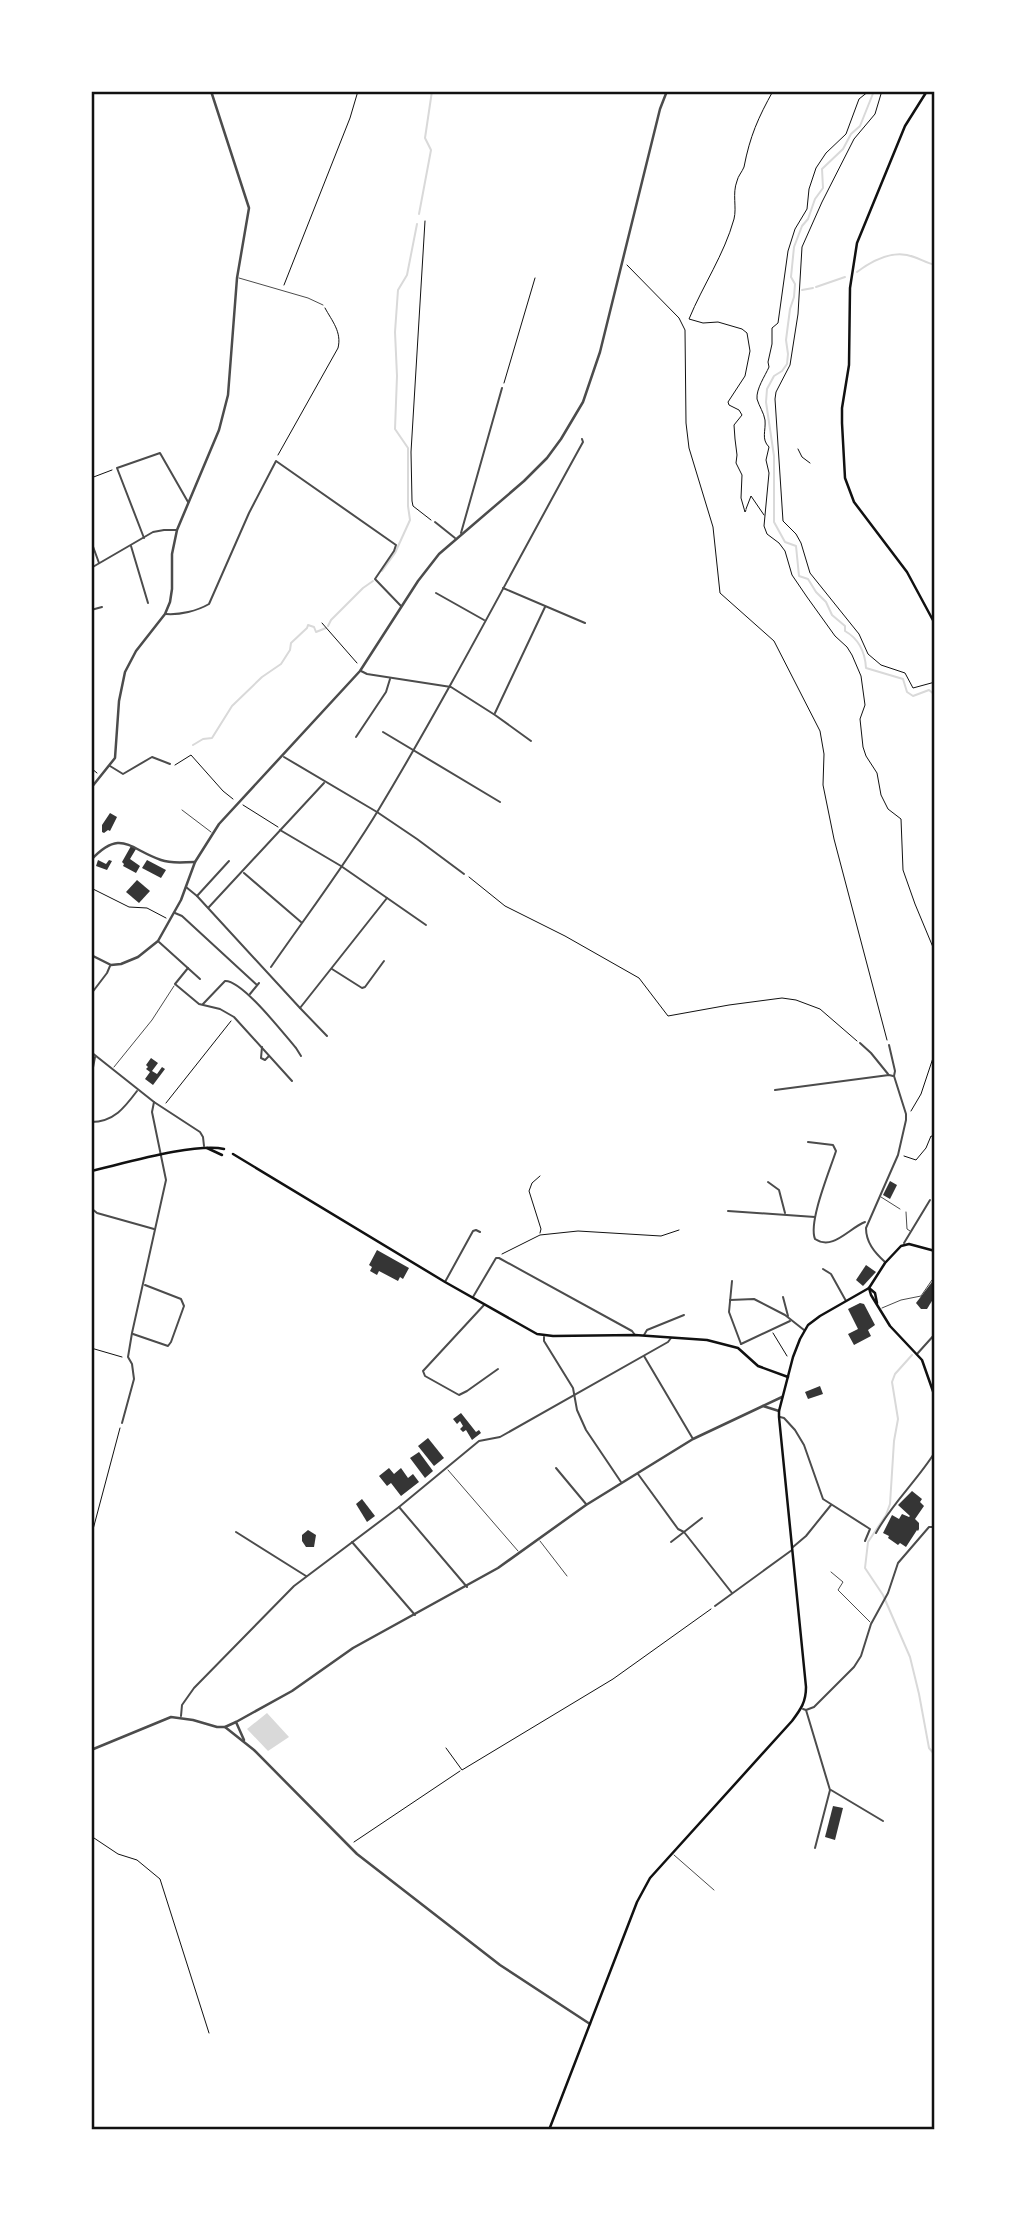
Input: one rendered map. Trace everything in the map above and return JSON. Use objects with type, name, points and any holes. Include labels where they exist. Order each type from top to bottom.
[{"type":"main road","points":[[927,91],[901,135],[857,243],[850,288],[849,365],[842,423],[845,478],[854,502],[907,572],[935,624]]},
{"type":"main road","points":[[204,1147],[222,1155]]},
{"type":"main road","points":[[91,1171],[204,1147],[224,1149]]},
{"type":"main road","points":[[232,1156],[529,1331],[544,1336],[635,1335],[707,1340],[739,1346],[758,1366],[788,1377]]},
{"type":"main road","points":[[549,2130],[637,1902],[650,1878],[804,1709],[806,1687],[779,1417],[793,1357],[805,1330],[817,1318],[869,1288],[897,1248],[904,1244],[935,1251]]},
{"type":"main road","points":[[869,1288],[870,1295],[893,1330],[922,1360],[935,1397]]},
{"type":"street","points":[[91,788],[110,766],[117,751],[119,701],[125,672],[136,651],[166,614],[172,589],[172,554],[177,530],[219,430],[228,394],[236,278],[249,208],[211,91]]},
{"type":"street","points":[[91,955],[111,965],[130,961],[158,942],[175,913],[195,862],[212,833],[361,670],[426,570],[455,538],[536,470],[572,423],[592,379],[624,261],[660,109],[667,91]]},
{"type":"street","points":[[461,533],[502,388]]},
{"type":"street","points":[[271,967],[377,812],[414,750],[451,687],[502,587],[583,442],[582,439]]},
{"type":"street","points":[[144,538],[117,468],[160,453],[188,502]]},
{"type":"street","points":[[166,614],[198,609],[209,604],[276,461],[396,545],[375,579],[402,607]]},
{"type":"street","points":[[435,522],[455,538]]},
{"type":"street","points":[[91,568],[144,538],[164,530],[177,530]]},
{"type":"street","points":[[91,541],[99,564]]},
{"type":"street","points":[[130,545],[148,603]]},
{"type":"street","points":[[502,587],[585,623]]},
{"type":"street","points":[[436,593],[485,621]]},
{"type":"street","points":[[91,610],[102,607]]},
{"type":"street","points":[[495,715],[545,607]]},
{"type":"street","points":[[361,670],[367,674],[451,687],[531,741]]},
{"type":"street","points":[[356,737],[386,692],[390,678]]},
{"type":"street","points":[[383,732],[500,802]]},
{"type":"street","points":[[283,756],[324,783],[377,812],[464,874]]},
{"type":"street","points":[[110,766],[122,774],[152,757],[170,764]]},
{"type":"street","points":[[208,908],[324,783]]},
{"type":"street","points":[[280,829],[341,866],[426,925]]},
{"type":"street","points":[[91,860],[111,843],[119,842],[170,862],[195,862]]},
{"type":"street","points":[[197,896],[229,861]]},
{"type":"street","points":[[243,872],[301,922]]},
{"type":"street","points":[[186,887],[327,1036]]},
{"type":"street","points":[[300,1008],[387,898]]},
{"type":"street","points":[[175,913],[182,916],[258,984],[250,994]]},
{"type":"street","points":[[158,942],[200,979]]},
{"type":"street","points":[[331,968],[362,988],[384,961]]},
{"type":"street","points":[[91,994],[111,965]]},
{"type":"street","points":[[188,968],[175,984],[192,1000],[220,1009],[234,1017],[292,1081]]},
{"type":"street","points":[[202,1005],[225,981],[230,980],[251,997],[300,1056]]},
{"type":"street","points":[[860,1043],[894,1076]]},
{"type":"street","points":[[885,1263],[867,1240],[867,1222],[898,1155],[906,1114],[888,1045]]},
{"type":"street","points":[[262,1046],[261,1058],[265,1060],[269,1056]]},
{"type":"street","points":[[91,1052],[138,1090],[202,1134],[204,1147]]},
{"type":"street","points":[[91,1078],[95,1056]]},
{"type":"street","points":[[775,1090],[889,1074]]},
{"type":"street","points":[[91,1122],[105,1121],[118,1113],[138,1090]]},
{"type":"street","points":[[122,1423],[134,1379],[128,1357],[132,1334],[166,1180],[152,1112],[154,1101]]},
{"type":"street","points":[[808,1142],[833,1145],[836,1151],[816,1217],[813,1235],[815,1239],[822,1243],[831,1242],[867,1222]]},
{"type":"street","points":[[768,1182],[779,1190],[785,1214]]},
{"type":"street","points":[[904,1244],[930,1200]]},
{"type":"street","points":[[91,1208],[97,1213],[155,1229]]},
{"type":"street","points":[[728,1211],[816,1217]]},
{"type":"street","points":[[445,1282],[473,1231],[480,1232]]},
{"type":"street","points":[[472,1298],[496,1258],[499,1258],[597,1310],[635,1335]]},
{"type":"street","points":[[823,1269],[831,1274],[846,1301]]},
{"type":"street","points":[[732,1281],[729,1314],[739,1346],[791,1320]]},
{"type":"street","points":[[132,1334],[168,1346],[184,1306],[181,1299],[143,1284]]},
{"type":"street","points":[[783,1297],[788,1317]]},
{"type":"street","points":[[730,1300],[754,1299],[788,1317],[805,1330]]},
{"type":"street","points":[[485,1305],[423,1371],[425,1376],[459,1395],[498,1369]]},
{"type":"street","points":[[643,1336],[647,1330],[684,1315]]},
{"type":"street","points":[[917,1354],[935,1334]]},
{"type":"street","points":[[544,1336],[544,1341],[573,1388],[577,1410],[586,1430],[621,1482]]},
{"type":"street","points":[[181,1717],[182,1705],[194,1688],[290,1590],[479,1441],[500,1437],[671,1338]]},
{"type":"street","points":[[644,1355],[693,1439]]},
{"type":"street","points":[[91,1750],[163,1719],[181,1717],[217,1727],[236,1722],[292,1691],[353,1648],[467,1587],[621,1482],[693,1439],[782,1397]]},
{"type":"street","points":[[763,1406],[779,1410]]},
{"type":"street","points":[[779,1417],[784,1418],[804,1445],[823,1499],[870,1529],[865,1541]]},
{"type":"street","points":[[876,1533],[893,1505],[918,1478],[935,1452]]},
{"type":"street","points":[[556,1468],[586,1505]]},
{"type":"street","points":[[637,1473],[678,1529],[684,1532],[732,1594]]},
{"type":"street","points":[[716,1606],[806,1536],[831,1504]]},
{"type":"street","points":[[398,1507],[467,1587]]},
{"type":"street","points":[[671,1542],[702,1518]]},
{"type":"street","points":[[815,1848],[830,1790],[804,1709],[814,1707],[854,1667],[861,1656],[871,1624],[888,1593],[898,1563],[929,1527],[935,1527]]},
{"type":"street","points":[[236,1532],[307,1576]]},
{"type":"street","points":[[352,1542],[415,1615]]},
{"type":"street","points":[[236,1722],[244,1740]]},
{"type":"street","points":[[225,1727],[244,1740],[348,1846],[500,1965],[590,2024]]},
{"type":"street","points":[[830,1790],[883,1821]]},
{"type":"lane","points":[[236,278],[317,300],[323,305]]},
{"type":"lane","points":[[182,810],[212,833]]},
{"type":"lane","points":[[112,1070],[152,1020],[175,984]]},
{"type":"lane","points":[[879,1196],[900,1209]]},
{"type":"lane","points":[[906,1212],[907,1229],[910,1231]]},
{"type":"lane","points":[[880,1309],[901,1300],[921,1296],[932,1280]]},
{"type":"lane","points":[[446,1468],[520,1553]]},
{"type":"lane","points":[[538,1540],[567,1576]]},
{"type":"lane","points":[[831,1572],[844,1582],[838,1590],[871,1624]]},
{"type":"lane","points":[[672,1854],[714,1890]]},
{"type":"path","points":[[282,290],[350,118],[358,91]]},
{"type":"path","points":[[765,516],[751,496],[745,512],[741,498],[742,475],[736,463],[734,425],[741,415],[739,410],[728,402],[745,376],[750,351],[747,333],[718,322],[703,323],[689,319],[712,275],[734,217],[734,195],[750,137],[774,91]]},
{"type":"path","points":[[869,91],[859,99],[846,134],[826,153],[816,168],[809,189],[807,209],[795,229],[788,251],[778,323],[772,328],[769,367],[757,400],[765,422],[765,444],[769,447],[766,460],[769,473],[764,526],[766,534],[785,551],[792,575],[835,636],[847,647],[861,676],[865,705],[860,719],[863,747],[877,773],[881,794],[888,809],[901,819],[903,870],[935,952]]},
{"type":"path","points":[[881,94],[875,114],[854,139],[813,220],[803,247],[798,314],[790,365],[775,399],[783,521],[801,543],[810,573],[859,634],[868,654],[877,663],[905,673],[913,688],[935,682]]},
{"type":"path","points":[[425,221],[411,452],[412,506],[435,522]]},
{"type":"path","points":[[624,261],[678,318],[685,330],[686,423],[689,448],[713,527],[720,593],[774,641],[820,731],[824,754],[823,785],[834,839],[888,1045]]},
{"type":"path","points":[[502,388],[535,278]]},
{"type":"path","points":[[276,461],[338,348],[339,332],[323,305]]},
{"type":"path","points":[[798,449],[802,457],[810,463]]},
{"type":"path","points":[[91,478],[117,468]]},
{"type":"path","points":[[322,622],[361,670]]},
{"type":"path","points":[[170,764],[180,763],[191,755],[223,791],[280,829]]},
{"type":"path","points":[[91,768],[101,777]]},
{"type":"path","points":[[91,805],[93,852],[96,855]]},
{"type":"path","points":[[464,874],[505,906],[639,978],[668,1016],[782,998],[820,1009],[860,1043]]},
{"type":"path","points":[[91,888],[129,907],[147,908],[171,921]]},
{"type":"path","points":[[163,1108],[234,1017]]},
{"type":"path","points":[[906,1114],[913,1110],[921,1094],[935,1052]]},
{"type":"path","points":[[898,1155],[916,1160],[926,1148],[931,1136],[935,1137]]},
{"type":"path","points":[[540,1176],[532,1183],[529,1191],[541,1229],[540,1235]]},
{"type":"path","points":[[499,1258],[504,1251],[540,1235],[579,1231],[661,1236],[679,1230]]},
{"type":"path","points":[[771,1329],[778,1345],[788,1357],[793,1357]]},
{"type":"path","points":[[91,1348],[128,1357]]},
{"type":"path","points":[[91,1537],[122,1423]]},
{"type":"path","points":[[348,1846],[462,1770],[613,1679],[716,1606]]},
{"type":"path","points":[[446,1748],[462,1770]]},
{"type":"path","points":[[91,1836],[118,1854],[132,1857],[160,1879],[209,2033]]},
{"type":"shaded area","points":[[267,1713],[289,1737],[268,1751],[247,1729]]},
{"type":"building","points":[[110,813],[117,817],[110,831],[104,833],[102,825]]},
{"type":"building","points":[[131,846],[136,849],[130,859],[140,866],[136,873],[123,866],[122,862]]},
{"type":"building","points":[[98,860],[106,864],[109,860],[112,861],[107,870],[96,866]]},
{"type":"building","points":[[147,860],[166,870],[161,878],[142,868]]},
{"type":"building","points":[[137,880],[150,891],[139,903],[126,892]]},
{"type":"building","points":[[151,1058],[158,1063],[152,1071],[157,1074],[162,1067],[165,1069],[153,1085],[145,1079],[150,1072],[146,1065]]},
{"type":"building","points":[[890,1181],[897,1185],[890,1199],[883,1195]]},
{"type":"building","points":[[377,1250],[409,1268],[403,1279],[400,1277],[398,1281],[379,1271],[377,1275],[370,1271],[372,1267],[369,1265]]},
{"type":"building","points":[[866,1265],[876,1272],[863,1286],[856,1280]]},
{"type":"building","points":[[932,1282],[935,1284],[935,1296],[927,1309],[921,1309],[916,1303]]},
{"type":"building","points":[[860,1303],[864,1304],[875,1325],[868,1330],[871,1336],[854,1345],[848,1334],[858,1329],[848,1309]]},
{"type":"building","points":[[820,1386],[823,1394],[808,1399],[805,1392]]},
{"type":"building","points":[[461,1413],[476,1432],[479,1430],[481,1433],[472,1440],[466,1430],[463,1432],[460,1429],[463,1426],[460,1421],[457,1424],[453,1419]]},
{"type":"building","points":[[428,1438],[444,1458],[434,1466],[418,1446]]},
{"type":"building","points":[[419,1452],[433,1471],[425,1478],[410,1458]]},
{"type":"building","points":[[389,1468],[394,1474],[401,1468],[408,1478],[413,1474],[419,1482],[401,1496],[391,1483],[387,1486],[379,1476]]},
{"type":"building","points":[[912,1491],[922,1499],[920,1502],[924,1506],[915,1519],[919,1523],[919,1529],[906,1547],[900,1543],[898,1545],[883,1533],[892,1515],[899,1519],[902,1514],[910,1516],[898,1505]]},
{"type":"building","points":[[362,1499],[375,1516],[367,1522],[356,1504]]},
{"type":"building","points":[[308,1530],[316,1535],[314,1547],[306,1547],[302,1541],[302,1535]]},
{"type":"building","points":[[833,1806],[843,1808],[835,1840],[825,1837]]},
{"type":"waterway","points":[[419,214],[431,150],[425,138],[432,91]]},
{"type":"waterway","points":[[874,91],[860,126],[851,134],[843,149],[822,169],[823,188],[815,199],[794,247],[791,277],[795,284],[786,340],[787,364],[774,376],[767,389],[766,402],[774,456],[774,522],[785,542],[796,546],[799,576],[808,579],[826,602],[832,615],[858,642],[863,651],[866,668],[903,679],[907,692],[913,696],[929,690],[935,695]]},
{"type":"waterway","points":[[382,571],[395,553],[410,520],[408,448],[395,429],[395,332],[398,290],[407,275],[417,224]]},
{"type":"waterway","points":[[857,272],[870,263],[899,254],[935,265]]},
{"type":"waterway","points":[[816,287],[845,277]]},
{"type":"waterway","points":[[802,290],[813,288]]},
{"type":"waterway","points":[[328,626],[331,620],[373,581]]},
{"type":"waterway","points":[[193,745],[203,739],[212,738],[232,706],[262,677],[281,664],[290,650],[291,643],[308,625],[314,627],[316,632],[326,628]]},
{"type":"waterway","points":[[912,1355],[895,1374],[892,1382],[898,1419],[890,1504],[868,1542],[865,1568],[883,1595],[910,1657],[929,1748],[935,1755]]}]
